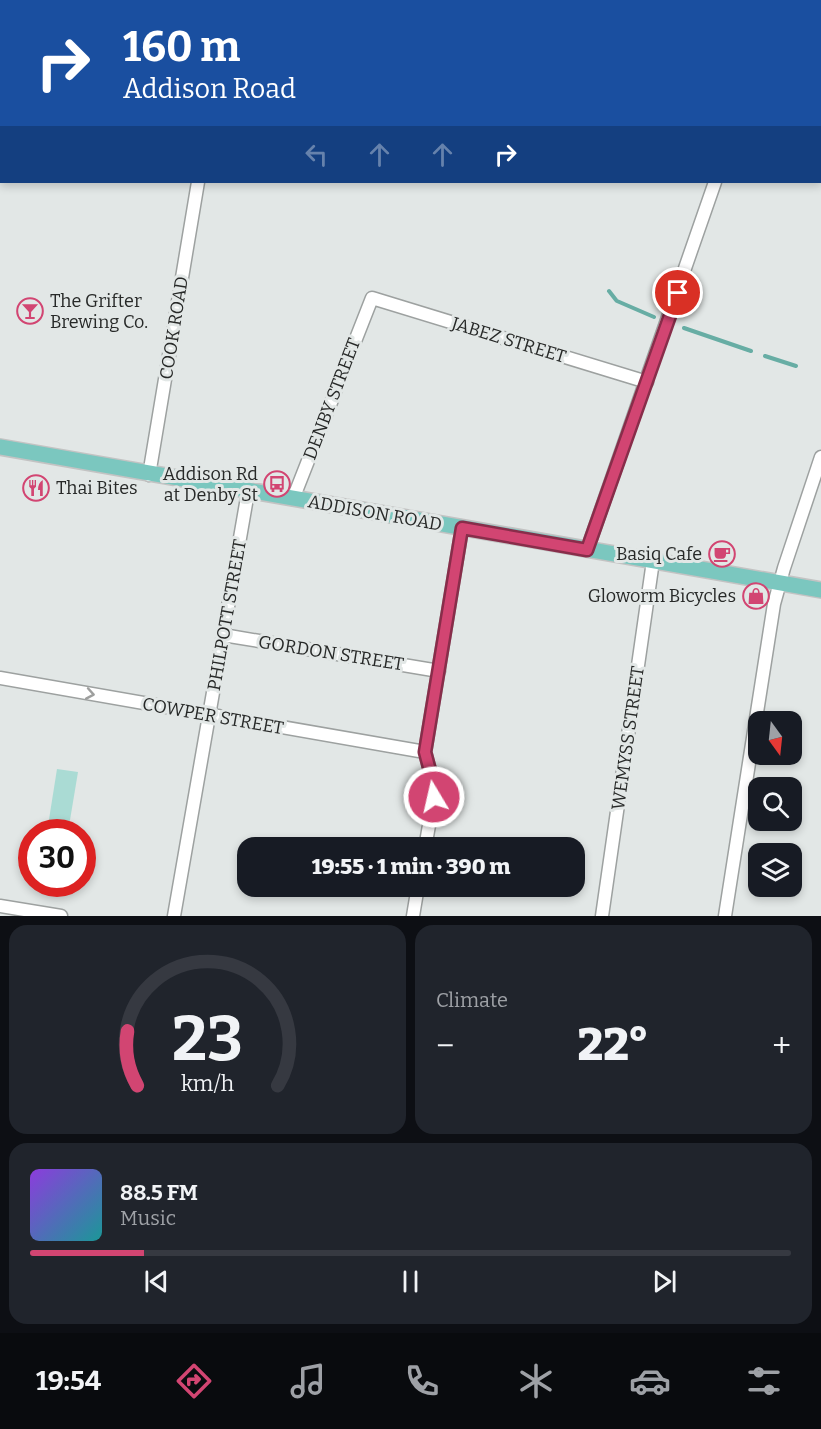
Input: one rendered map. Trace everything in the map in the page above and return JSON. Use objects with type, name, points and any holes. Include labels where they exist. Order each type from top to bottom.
[{"type":"main road","name":"ADDISON ROAD","points":[[0,447],[149,475],[821,590]]},
{"type":"street","name":"COOK ROAD","points":[[149,475],[198,183]]},
{"type":"street","points":[[587,550],[715,183]]},
{"type":"street","name":"JABEZ STREET","points":[[372,298],[647,382]]},
{"type":"street","name":"DENBY STREET","points":[[293,499],[372,298]]},
{"type":"street","points":[[725,916],[774,604],[821,457]]},
{"type":"street","name":"PHILPOTT STREET","points":[[174,916],[192,825],[249,492]]},
{"type":"street","points":[[427,837],[434,797],[433,782],[425,752],[462,528]]},
{"type":"street","name":"WEMYSS STREET","points":[[602,916],[654,561]]},
{"type":"street","name":"GORDON STREET","points":[[223,635],[439,670]]},
{"type":"street","name":"COWPER STREET","points":[[0,678],[425,752]]},
{"type":"street","points":[[413,916],[416,897]]},
{"type":"street","points":[[0,906],[61,916]]},
{"type":"shaded area","points":[[57,769],[78,772],[70,819],[49,819]]},
{"type":"waterway","points":[[609,291],[616,300]]},
{"type":"waterway","points":[[617,301],[654,317]]},
{"type":"waterway","points":[[684,328],[751,351]]},
{"type":"waterway","points":[[765,356],[796,366]]},
{"type":"place","name":"The Grifter Brewing Co.","points":[[30,311]]},
{"type":"place","name":"Addison Rd at Denby St","points":[[277,484]]},
{"type":"place","name":"Thai Bites","points":[[36,488]]},
{"type":"place","name":"Basiq Cafe","points":[[722,554]]},
{"type":"place","name":"Gloworm Bicycles","points":[[756,596]]},
{"type":"route","points":[[434,797],[433,782],[425,752],[462,528],[587,550],[678,293]]}]
